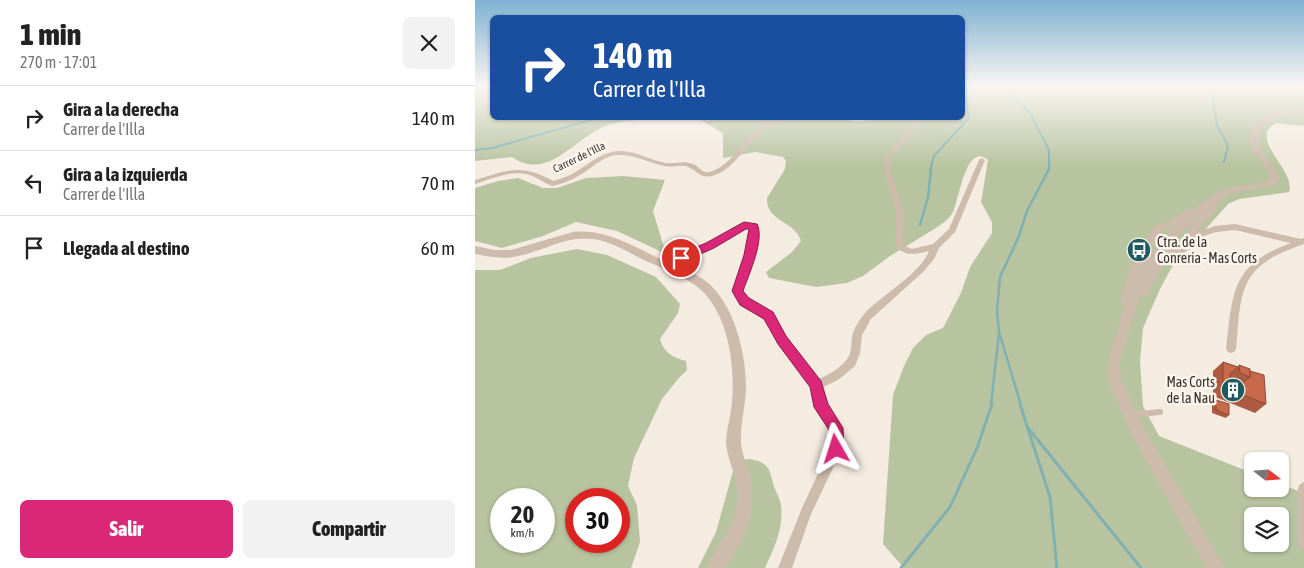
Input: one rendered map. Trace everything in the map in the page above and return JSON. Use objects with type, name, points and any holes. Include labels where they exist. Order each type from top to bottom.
[{"type":"street","points":[[1216,568],[1130,415],[1117,387],[1113,369],[1114,361],[1143,269],[1150,258],[1215,198],[1228,191],[1271,184],[1275,178],[1274,174],[1259,152],[1254,140],[1257,128],[1271,115],[1287,113]]},
{"type":"street","name":"Carrer de l'Illa","points":[[475,182],[507,173],[526,172],[533,173],[552,184],[572,177],[609,154],[618,153],[669,165],[686,164],[693,166],[701,174],[709,175],[725,167],[748,139],[762,126],[775,120]]},
{"type":"street","points":[[919,120],[890,155],[886,164],[900,212],[899,246],[905,251],[916,252],[925,248],[935,247]]},
{"type":"street","points":[[817,385],[834,377],[851,363],[855,353],[857,334],[868,316],[926,264],[935,247],[952,230],[982,160]]},
{"type":"street","points":[[1129,312],[1127,295],[1129,285],[1134,271],[1158,228],[1179,220],[1200,202],[1215,198]]},
{"type":"street","points":[[1155,234],[1159,242],[1164,245],[1176,249],[1186,248],[1198,222],[1214,206],[1215,198]]},
{"type":"street","points":[[670,268],[681,258],[710,245],[744,225],[754,226],[755,233],[750,255],[737,291],[744,302],[769,315],[782,340],[817,385],[821,407],[836,428],[836,449],[806,512],[785,568]]},
{"type":"street","points":[[1165,226],[1179,230],[1189,242]]},
{"type":"street","points":[[1189,242],[1220,233],[1244,229],[1303,242]]},
{"type":"street","points":[[475,250],[494,254],[515,253],[575,236],[593,236],[607,239],[670,268],[701,283],[707,289],[732,328],[738,354],[740,379],[739,408],[733,441],[747,494],[743,521],[731,546],[716,568]]},
{"type":"street","points":[[1231,349],[1237,299],[1245,275],[1257,261],[1277,250],[1303,242]]},
{"type":"street","points":[[1129,312],[1141,299],[1150,273],[1160,260],[1176,249]]},
{"type":"street","points":[[1304,488],[1304,543]]},
{"type":"lane","points":[[1130,415],[1160,412]]},
{"type":"green space","points":[[475,113],[490,113],[490,120],[631,120],[617,122],[598,129],[551,161],[539,164],[526,163],[512,157],[475,161]]},
{"type":"green space","points":[[965,113],[1304,113],[1304,126],[1277,123],[1269,129],[1266,136],[1269,145],[1286,174],[1289,192],[1239,199],[1228,204],[1172,267],[1143,328],[1140,361],[1143,406],[1159,436],[1244,470],[1244,498],[1289,498],[1289,487],[1304,493],[1304,568],[904,568],[883,544],[893,395],[913,348],[926,335],[943,328],[961,293],[970,267],[992,233],[992,222],[981,202],[988,160],[980,156],[974,158],[965,174],[953,212],[941,225],[890,256],[863,276],[847,283],[816,287],[769,278],[766,272],[792,252],[801,241],[798,234],[776,217],[768,206],[767,198],[785,169],[786,161],[783,157],[755,152],[723,158],[723,133],[700,120],[848,120],[860,122],[868,120],[965,120]]},
{"type":"green space","points":[[623,176],[665,180],[653,211],[666,254],[617,231],[576,222],[543,236],[502,248],[475,241],[475,188],[498,181],[518,178],[543,188],[557,188],[586,178]]},
{"type":"green space","points":[[577,249],[607,255],[656,277],[680,304],[678,313],[660,339],[669,354],[686,361],[687,370],[662,399],[634,458],[629,488],[565,488],[565,553],[630,553],[630,490],[637,505],[640,542],[631,568],[475,568],[475,270],[500,270],[531,258]]},
{"type":"green space","points":[[749,459],[766,466],[781,505],[780,530],[765,568],[698,568],[716,532],[733,471],[742,460]]},
{"type":"building","points":[[1223,362],[1238,367],[1230,374],[1230,382],[1240,385],[1250,377],[1250,371],[1264,375],[1266,404],[1223,387]]},
{"type":"building","points":[[1239,365],[1250,369],[1250,377],[1240,373]]},
{"type":"building","points":[[1216,400],[1229,404],[1229,415],[1216,410]]},
{"type":"waterway","points":[[930,171],[934,156],[969,118],[968,113]]},
{"type":"waterway","points":[[1029,113],[1049,150],[1049,169]]},
{"type":"waterway","points":[[1215,113],[1217,125],[1228,146],[1224,162]]},
{"type":"waterway","points":[[475,150],[492,148],[590,120]]},
{"type":"waterway","points":[[920,225],[928,197],[931,169]]},
{"type":"waterway","points":[[1021,405],[999,332],[997,311],[1000,277],[1019,236],[1027,211],[1049,169]]},
{"type":"waterway","points":[[991,405],[999,333]]},
{"type":"waterway","points":[[901,568],[950,507],[977,448],[992,404]]},
{"type":"waterway","points":[[1020,404],[1050,497],[1057,568]]},
{"type":"waterway","points":[[1029,429],[1141,568]]},
{"type":"place","name":"Ctra. de la Conreria - Mas Corts","points":[[1139,250]]},
{"type":"place","name":"Mas Corts de la Nau","points":[[1233,390]]},
{"type":"route","points":[[681,258],[710,245],[744,225],[754,226],[755,233],[750,255],[737,291],[744,302],[769,315],[782,340],[817,385],[821,407],[827,412],[836,428],[836,449]]}]
